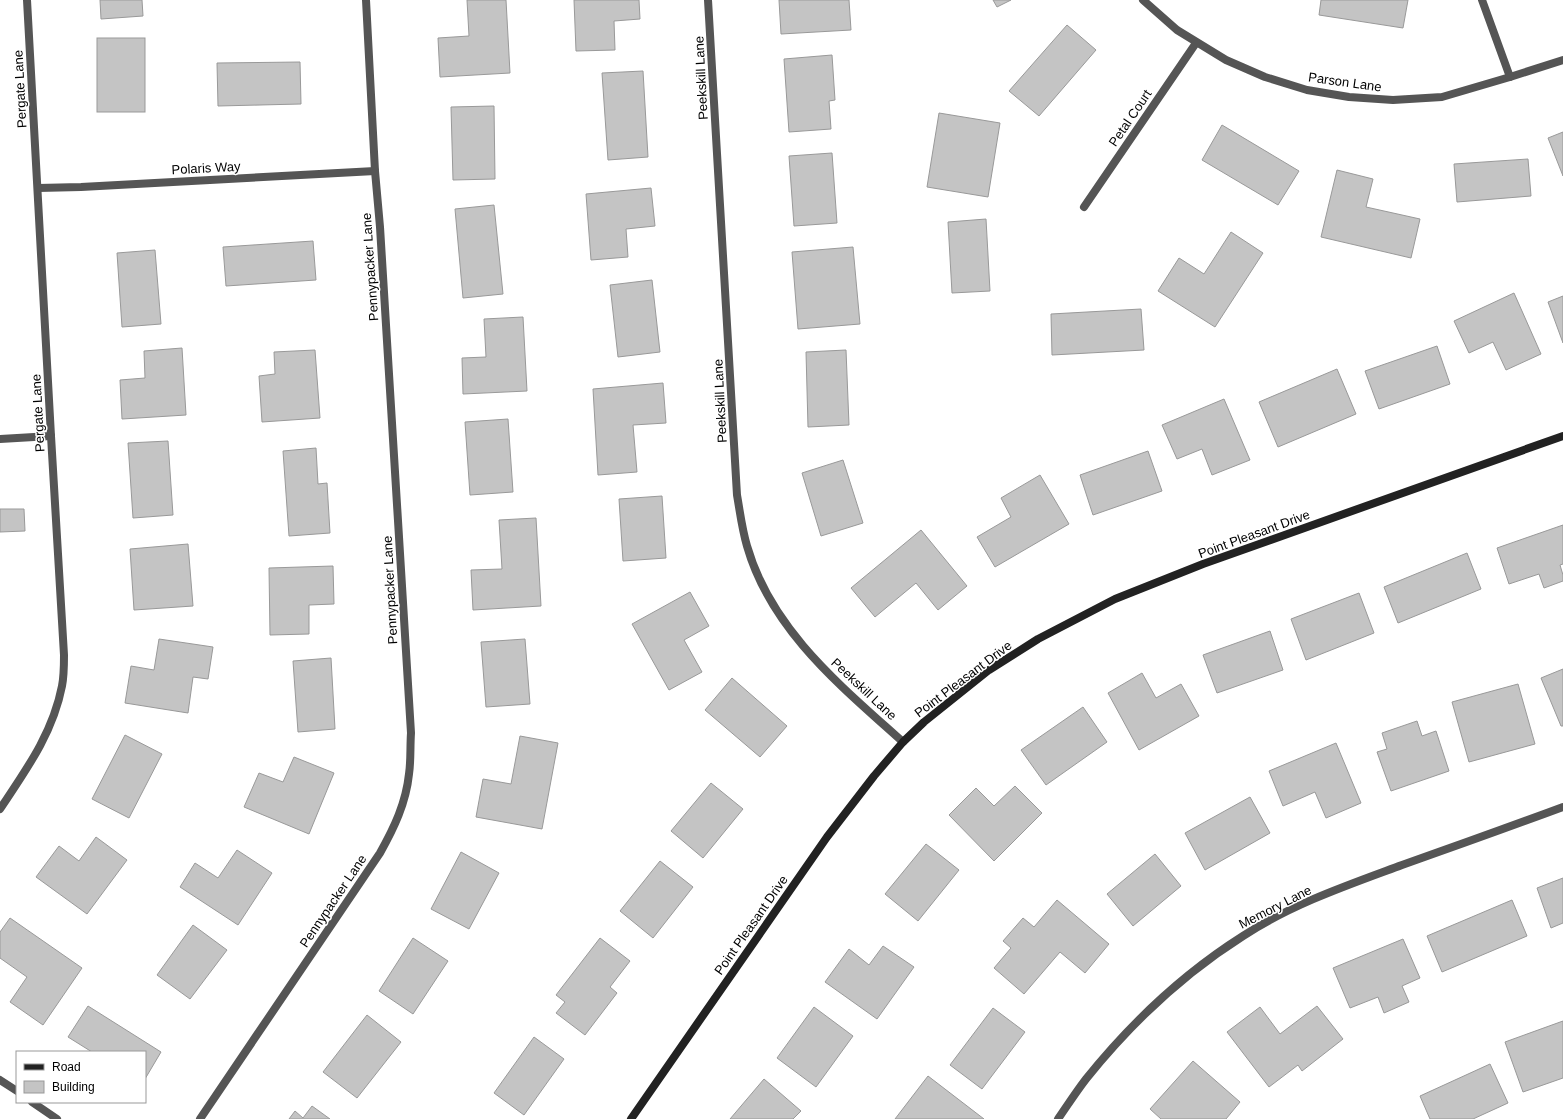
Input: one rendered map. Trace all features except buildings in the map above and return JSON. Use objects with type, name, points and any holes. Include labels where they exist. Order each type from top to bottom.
[{"type":"street","name":"Pergate Lane","points":[[0,809],[46,737],[56,709],[62,685],[64,655],[27,0]]},
{"type":"street","name":"Pennypacker Lane","points":[[200,1119],[380,853],[396,824],[402,806],[409,774],[410,733],[375,171],[366,0]]},
{"type":"street","name":"Peekskill Lane","points":[[708,0],[737,495],[741,524],[747,547],[757,575],[778,613],[795,637],[825,671],[903,742]]},
{"type":"street","name":"Parson Lane","points":[[1143,0],[1177,30],[1226,60],[1265,77],[1307,90],[1349,97],[1393,100],[1442,97],[1563,60]]},
{"type":"street","points":[[1482,0],[1510,77]]},
{"type":"street","name":"Petal Court","points":[[1084,207],[1196,42]]},
{"type":"street","name":"Polaris Way","points":[[38,188],[375,171]]},
{"type":"street","points":[[0,439],[51,436]]},
{"type":"street","name":"Point Pleasant Drive","points":[[631,1119],[827,837],[874,776],[903,742],[924,722],[990,670],[1038,639],[1115,599],[1204,564],[1563,436]]},
{"type":"street","name":"Memory Lane","points":[[1058,1119],[1086,1079],[1137,1020],[1170,990],[1208,960],[1244,935],[1283,913],[1336,889],[1563,808]]},
{"type":"street","points":[[0,1080],[16,1090]]},
{"type":"street","points":[[33,1103],[57,1119]]}]
